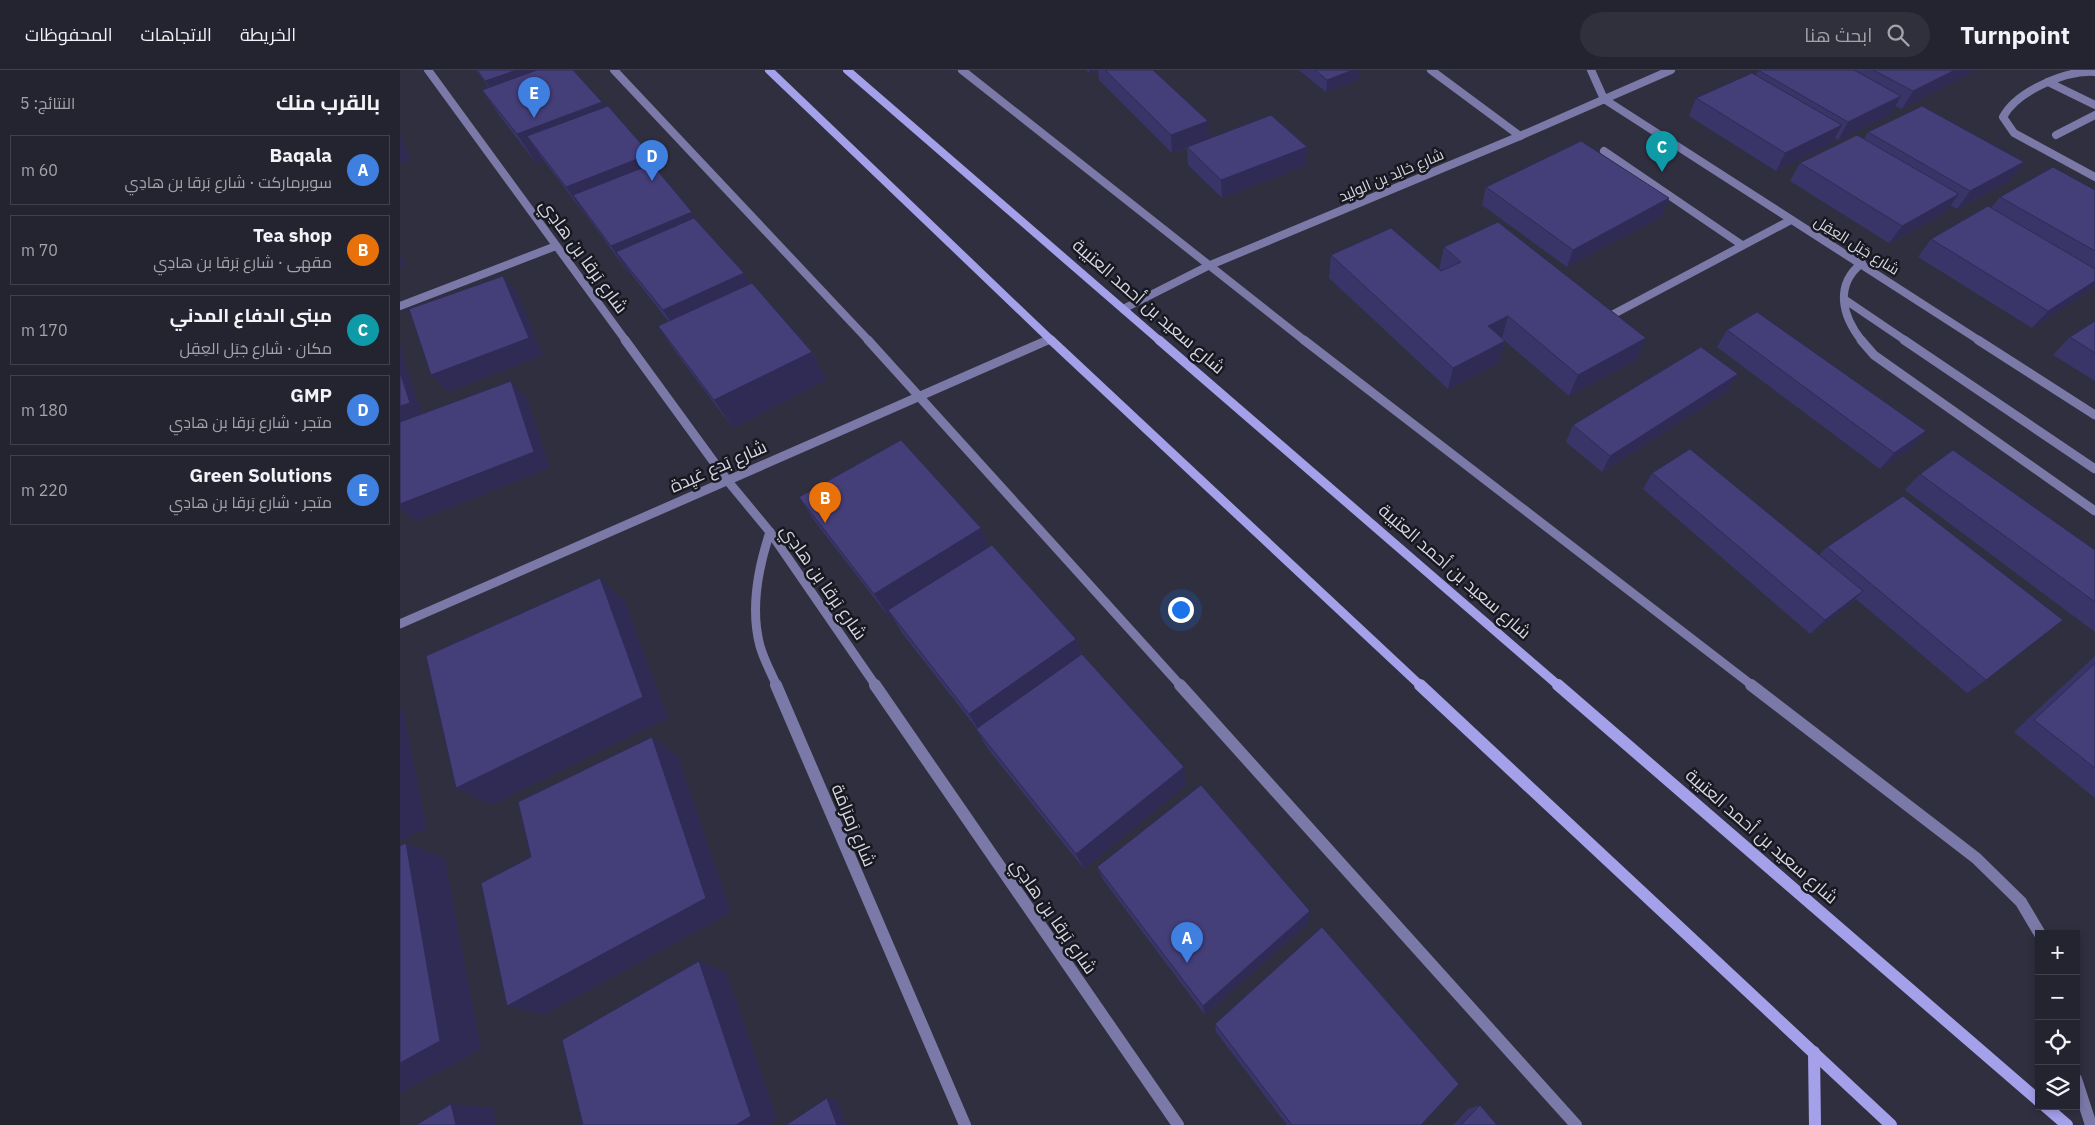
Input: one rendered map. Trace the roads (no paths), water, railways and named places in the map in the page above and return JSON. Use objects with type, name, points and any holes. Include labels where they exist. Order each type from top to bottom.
[{"type":"main road","points":[[768,70],[1050,339],[1891,1125]]},
{"type":"main road","name":"شارع سعيد بن أحمد العتيبة","points":[[848,70],[2035,1098]]},
{"type":"main road","points":[[1814,1052],[1815,1125]]},
{"type":"main road","points":[[2050,1110],[2067,1125]]},
{"type":"street","name":"شارع بَرقا بن هادِي","points":[[428,70],[727,480],[770,532],[1178,1125]]},
{"type":"street","points":[[614,70],[920,395],[1576,1125]]},
{"type":"street","points":[[962,70],[1208,266],[1976,858],[2001,879],[2018,899],[2037,930]]},
{"type":"street","points":[[1431,70],[1520,136]]},
{"type":"street","points":[[1591,70],[1604,99]]},
{"type":"street","name":"شارع خالِد بن الوليد","points":[[1123,309],[1208,266],[1520,136],[1671,70]]},
{"type":"street","points":[[2095,72],[2068,73],[2048,82],[2005,110],[2003,117],[2006,124],[2026,140],[2095,177]]},
{"type":"street","points":[[2048,82],[2095,105]]},
{"type":"street","name":"شارع جَبَل العِقِل","points":[[1604,99],[1791,220],[1862,263],[2095,415]]},
{"type":"street","points":[[2056,135],[2095,115]]},
{"type":"street","points":[[1604,151],[1742,245]]},
{"type":"street","points":[[1608,317],[1791,220]]},
{"type":"street","points":[[400,306],[556,246]]},
{"type":"street","points":[[1862,263],[1848,276],[1844,299],[1845,313],[1855,334],[1874,355],[2095,511]]},
{"type":"street","points":[[1844,299],[2095,469]]},
{"type":"street","name":"شارع بَدع عَيِدة","points":[[400,624],[1050,339]]},
{"type":"street","name":"شارع رَمرَامَة","points":[[770,532],[760,560],[755,589],[755,618],[760,647],[965,1125]]},
{"type":"street","points":[[2080,1091],[2091,1125]]},
{"type":"place","name":"Green Solutions","points":[[534,118]]},
{"type":"place","name":"مبنى الدفاع المدني","points":[[1662,172]]},
{"type":"place","name":"GMP","points":[[652,181]]},
{"type":"place","name":"Tea shop","points":[[825,523]]},
{"type":"place","name":"Baqala","points":[[1187,963]]}]
